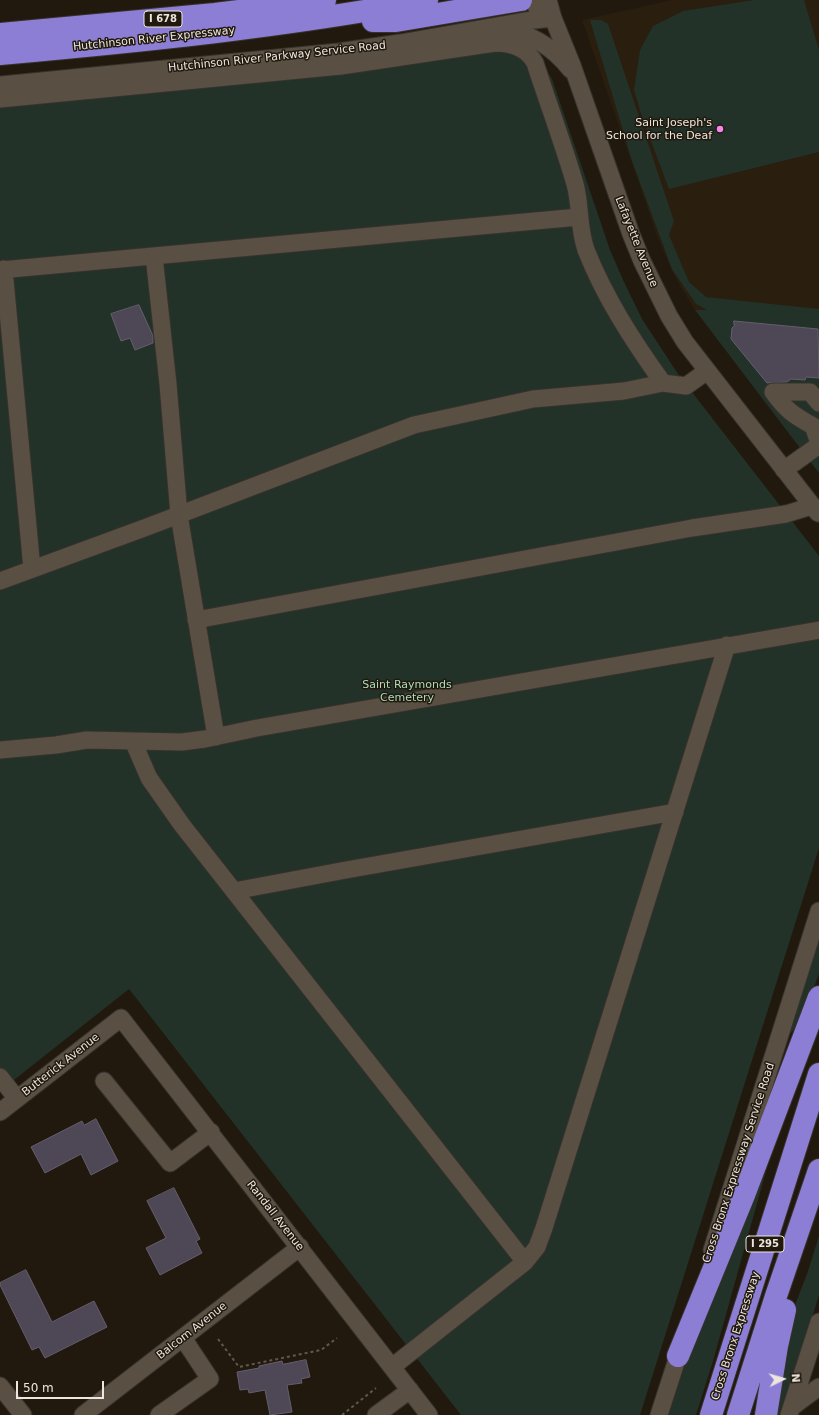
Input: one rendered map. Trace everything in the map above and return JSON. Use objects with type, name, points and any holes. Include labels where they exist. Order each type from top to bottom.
[{"type":"highway","name":"Hutchinson River Expressway","points":[[0,34],[215,14],[325,0]]},
{"type":"highway","points":[[308,21],[426,0]]},
{"type":"highway","points":[[308,21],[396,22],[541,8]]},
{"type":"highway","name":"Hutchinson River Expressway","points":[[0,54],[201,35],[308,21]]},
{"type":"highway","points":[[678,1356],[744,1195],[819,997]]},
{"type":"highway","name":"Cross Bronx Expressway","points":[[711,1415],[819,1074]]},
{"type":"highway","name":"I 295","points":[[738,1415],[776,1296],[819,1170]]},
{"type":"highway","points":[[766,1415],[780,1331],[819,1175]]},
{"type":"street","name":"Hutchinson River Parkway Service Road","points":[[0,85],[338,52],[400,43],[482,28],[541,8]]},
{"type":"street","name":"Lafayette Avenue","points":[[541,8],[577,77],[631,234],[642,261],[669,316],[685,342],[815,510]]},
{"type":"street","points":[[482,28],[512,31],[535,38],[558,57],[577,77]]},
{"type":"street","points":[[0,99],[341,66],[487,44],[511,44],[523,50],[533,58],[535,63],[574,184],[581,233],[586,249],[604,290],[636,346],[663,383]]},
{"type":"street","points":[[32,570],[2,270],[579,217]]},
{"type":"street","points":[[154,256],[168,384],[179,515],[216,737]]},
{"type":"street","points":[[0,581],[179,515],[414,425],[533,398],[624,392],[663,383],[686,386],[707,371]]},
{"type":"street","points":[[784,470],[819,444],[813,426],[813,418],[798,418],[783,406],[773,392],[810,392],[819,403]]},
{"type":"street","points":[[196,620],[685,530],[815,510]]},
{"type":"street","points":[[0,750],[56,745],[87,740],[182,742],[819,630]]},
{"type":"street","points":[[392,1367],[524,1262],[537,1247],[727,645]]},
{"type":"street","points":[[133,741],[149,778],[182,825],[524,1262]]},
{"type":"street","points":[[234,891],[675,812]]},
{"type":"street","name":"Cross Bronx Expressway Service Road","points":[[659,1415],[819,911]]},
{"type":"street","name":"Butterick Avenue","points":[[0,1112],[121,1018]]},
{"type":"street","name":"Randall Avenue","points":[[121,1018],[211,1132],[429,1415]]},
{"type":"street","points":[[0,1077],[17,1099]]},
{"type":"street","points":[[104,1080],[170,1163],[211,1132]]},
{"type":"street","name":"Balcom Avenue","points":[[83,1415],[300,1248]]},
{"type":"street","points":[[790,1411],[819,1322]]},
{"type":"street","points":[[159,1415],[210,1379],[183,1338]]},
{"type":"street","points":[[0,1386],[23,1415]]},
{"type":"street","points":[[790,1411],[819,1387]]},
{"type":"street","points":[[376,1415],[410,1390]]},
{"type":"path","points":[[218,1339],[239,1367],[316,1352],[337,1338]]},
{"type":"path","points":[[342,1415],[376,1388]]},
{"type":"shaded area","name":"Saint Joseph's School for the Deaf","points":[[672,0],[819,0],[819,318],[695,310],[672,271],[658,238],[582,20]]},
{"type":"green space","points":[[754,0],[804,0],[819,50],[819,152],[669,189],[643,120],[634,90],[640,50],[653,26],[683,11]]},
{"type":"green space","points":[[590,20],[601,20],[608,24],[674,221],[669,235],[689,282],[706,297],[819,309],[819,473],[695,310],[707,310],[696,304],[672,269],[632,161]]},
{"type":"green space","name":"Saint Raymonds Cemetery","points":[[484,40],[541,61],[552,79],[610,250],[642,319],[678,374],[819,556],[819,848],[640,1415],[461,1415],[129,989],[0,1091],[0,96]]},
{"type":"green space","points":[[819,935],[819,974],[799,1024],[787,1037]]},
{"type":"green space","points":[[780,1121],[713,1361],[696,1415],[668,1415],[693,1342]]},
{"type":"green space","points":[[819,1236],[819,1295],[782,1415],[772,1415],[784,1334],[808,1271]]},
{"type":"building","points":[[139,305],[153,336],[153,343],[135,350],[130,338],[121,341],[111,314]]},
{"type":"building","points":[[734,321],[818,329],[819,378],[806,377],[805,380],[791,379],[787,382],[767,383],[731,339]]},
{"type":"building","points":[[96,1119],[118,1161],[91,1175],[81,1154],[45,1173],[31,1147],[82,1121],[84,1125]]},
{"type":"building","points":[[174,1188],[200,1239],[196,1241],[202,1253],[160,1275],[146,1248],[166,1238],[147,1201]]},
{"type":"building","points":[[26,1270],[52,1322],[94,1301],[107,1327],[45,1358],[39,1347],[32,1350],[0,1285],[0,1283]]},
{"type":"building","points":[[306,1360],[310,1377],[301,1379],[302,1383],[287,1385],[292,1412],[270,1415],[265,1390],[249,1393],[248,1389],[240,1390],[237,1372],[259,1368],[259,1366],[282,1361],[283,1364]]},
{"type":"place","name":"Saint Joseph's School for the Deaf","points":[[720,129]]}]
